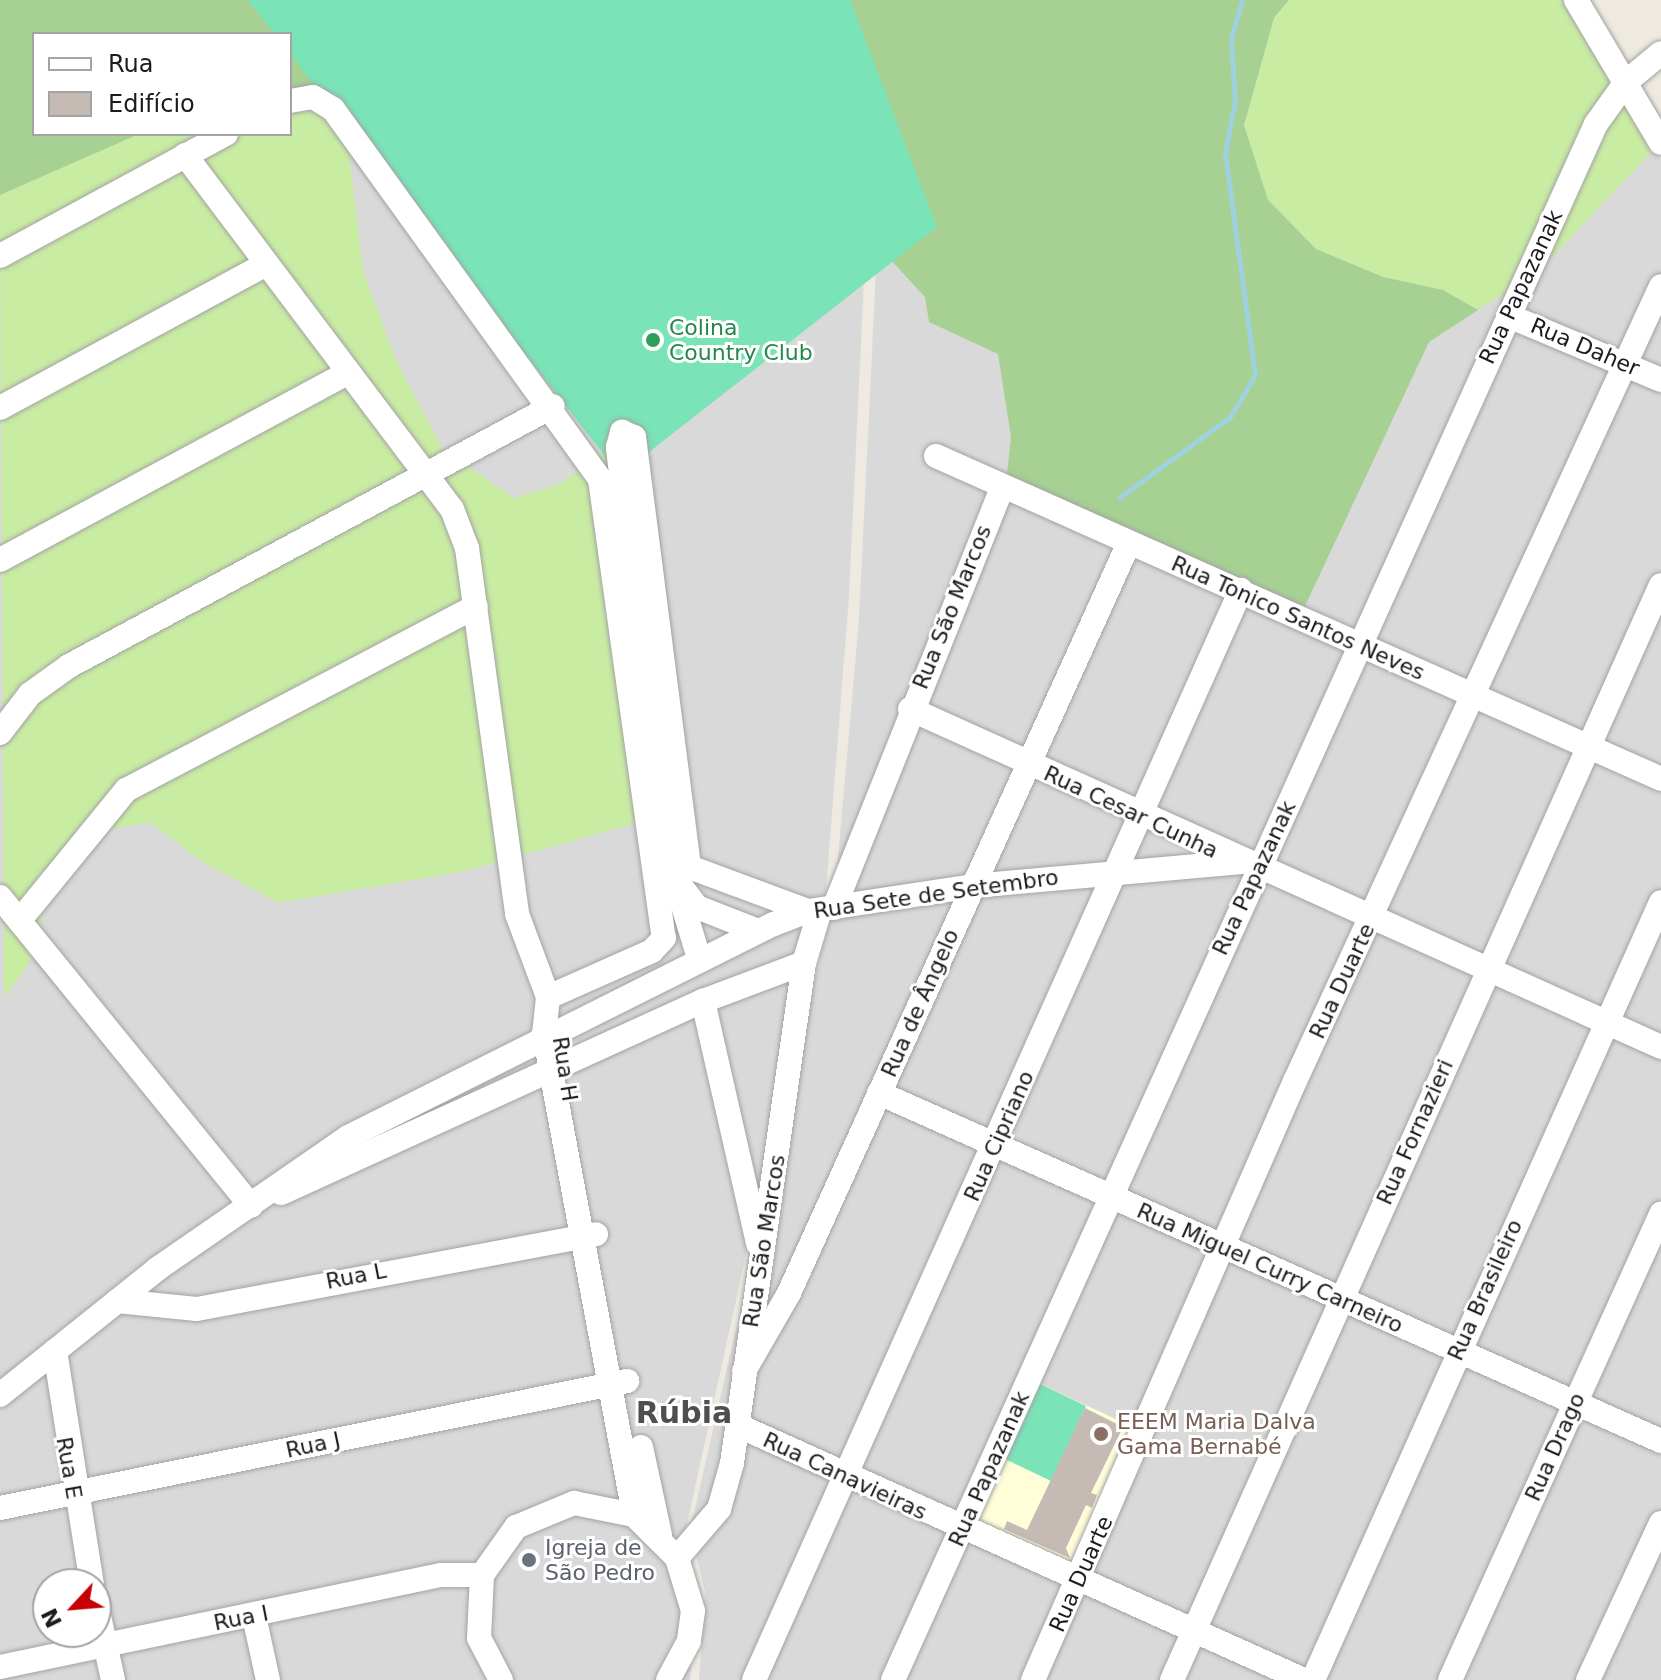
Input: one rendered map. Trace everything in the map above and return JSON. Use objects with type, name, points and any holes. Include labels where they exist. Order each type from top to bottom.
[{"type":"street","points":[[1576,0],[1661,143]]},
{"type":"street","name":"Rua Papazanak","points":[[893,1680],[1108,1196],[1249,865],[1361,645],[1596,124],[1626,82],[1661,53]]},
{"type":"street","points":[[292,101],[313,97],[333,109],[553,406],[600,479],[664,938],[652,951],[550,1017]]},
{"type":"street","points":[[0,256],[222,136]]},
{"type":"street","name":"Rua H","points":[[185,155],[452,509],[467,548],[517,914],[550,1017],[589,1234],[620,1382],[660,1535]]},
{"type":"street","points":[[0,408],[266,264]]},
{"type":"street","name":"Rua Duarte","points":[[1033,1680],[1223,1246],[1661,286]]},
{"type":"street","name":"Rua Daher","points":[[1509,316],[1661,380]]},
{"type":"street","points":[[0,560],[348,373]]},
{"type":"street","points":[[0,733],[30,694],[69,666],[553,406]]},
{"type":"street","points":[[748,892],[732,921],[698,954],[667,852],[618,447],[626,431],[634,437],[686,860],[696,874],[748,892],[821,909]]},
{"type":"street","name":"Rua Tonico Santos Neves","points":[[936,456],[1128,545],[1241,590],[1661,779]]},
{"type":"street","name":"Rua São Marcos","points":[[677,1558],[719,1509],[739,1426],[760,1256],[804,963],[821,909],[910,709],[1002,487]]},
{"type":"street","name":"Rua de Ângelo","points":[[744,1371],[789,1293],[1128,545]]},
{"type":"street","name":"Rua Fornazieri","points":[[1172,1680],[1661,585]]},
{"type":"street","name":"Rua Cipriano","points":[[754,1680],[1241,590]]},
{"type":"street","points":[[20,920],[126,790],[476,606]]},
{"type":"street","name":"Rua Cesar Cunha","points":[[910,709],[1141,817],[1661,1047]]},
{"type":"street","name":"Rua Sete de Setembro","points":[[0,1395],[117,1301],[348,1137],[550,1017],[698,954],[821,909],[973,886],[1118,871],[1249,865]]},
{"type":"street","points":[[677,887],[697,907],[758,931]]},
{"type":"street","points":[[0,897],[261,1200]]},
{"type":"street","name":"Rua Brasileiro","points":[[1313,1680],[1661,902]]},
{"type":"street","name":"Rua Sete de Setembro","points":[[261,1200],[703,1001],[804,963]]},
{"type":"street","points":[[703,1001],[760,1256]]},
{"type":"street","name":"Rua Miguel Curry Carneiro","points":[[879,1093],[1457,1353],[1661,1441]]},
{"type":"street","name":"Rua Drago","points":[[1450,1680],[1661,1214]]},
{"type":"street","name":"Rua L","points":[[117,1301],[197,1309],[589,1234]]},
{"type":"street","name":"Rua E","points":[[55,1351],[74,1495],[89,1568]]},
{"type":"street","name":"Rua H","points":[[620,1382],[634,1515]]},
{"type":"street","name":"Rua J","points":[[0,1508],[620,1382]]},
{"type":"street","name":"Rua Canavieiras","points":[[739,1426],[1077,1583],[1304,1680]]},
{"type":"street","points":[[501,1680],[479,1638],[482,1575],[516,1527],[543,1511],[574,1503],[634,1515],[660,1535],[677,1558],[693,1611],[689,1641],[668,1680]]},
{"type":"street","points":[[1588,1680],[1661,1523]]},
{"type":"street","name":"Rua I","points":[[112,1642],[254,1616],[441,1575],[482,1575]]},
{"type":"street","points":[[254,1616],[268,1680]]},
{"type":"street","name":"Rua I","points":[[0,1667],[82,1648]]},
{"type":"street","points":[[105,1648],[113,1680]]},
{"type":"shaded area","points":[[16,0],[851,0],[870,151],[849,596],[826,890],[685,1533],[698,1588],[690,1680],[0,1680],[0,11]]},
{"type":"shaded area","points":[[1330,0],[1598,67],[1661,160],[1661,1680],[699,1680],[705,1591],[690,1531],[835,893],[859,619],[882,147]]},
{"type":"shaded area","points":[[1040,1384],[1133,1427],[1069,1566],[976,1523]]},
{"type":"green space","points":[[0,0],[454,0],[414,64],[292,94],[292,32],[32,32],[32,136],[134,136],[0,195]]},
{"type":"green space","name":"Colina Country Club","points":[[248,0],[850,0],[937,227],[649,452],[700,858],[660,853],[608,460],[292,57],[292,32],[273,32]]},
{"type":"green space","points":[[826,0],[1289,0],[1274,18],[1244,125],[1268,200],[1316,249],[1383,277],[1443,290],[1478,310],[1429,342],[1298,621],[1004,500],[1011,437],[998,354],[929,322],[925,297],[888,257]]},
{"type":"green space","points":[[1289,0],[1573,0],[1655,148],[1540,270],[1478,310],[1443,290],[1383,277],[1316,249],[1268,200],[1244,125],[1274,18]]},
{"type":"green space","points":[[325,91],[349,152],[363,271],[397,362],[442,448],[514,498],[560,484],[614,445],[651,819],[466,871],[279,903],[204,863],[151,823],[102,830],[43,914],[28,965],[4,997],[0,195],[134,136],[292,136],[292,94]]},
{"type":"green space","points":[[1040,1384],[1086,1406],[1051,1481],[1005,1459]]},
{"type":"building","points":[[1085,1408],[1123,1427],[1091,1493],[1097,1495],[1092,1508],[1086,1505],[1066,1548],[1070,1558],[1004,1529],[1007,1521],[1027,1530]]},
{"type":"waterway","points":[[1120,497],[1230,417],[1255,375],[1225,154],[1235,100],[1231,39],[1242,0]]},
{"type":"place","name":"Colina Country Club","points":[[653,340]]},
{"type":"place","name":"EEEM Maria Dalva Gama Bernabé","points":[[1101,1434]]},
{"type":"place","name":"Igreja de São Pedro","points":[[529,1560]]},
{"type":"district","name":"Rúbia","points":[[684,1413]]}]
